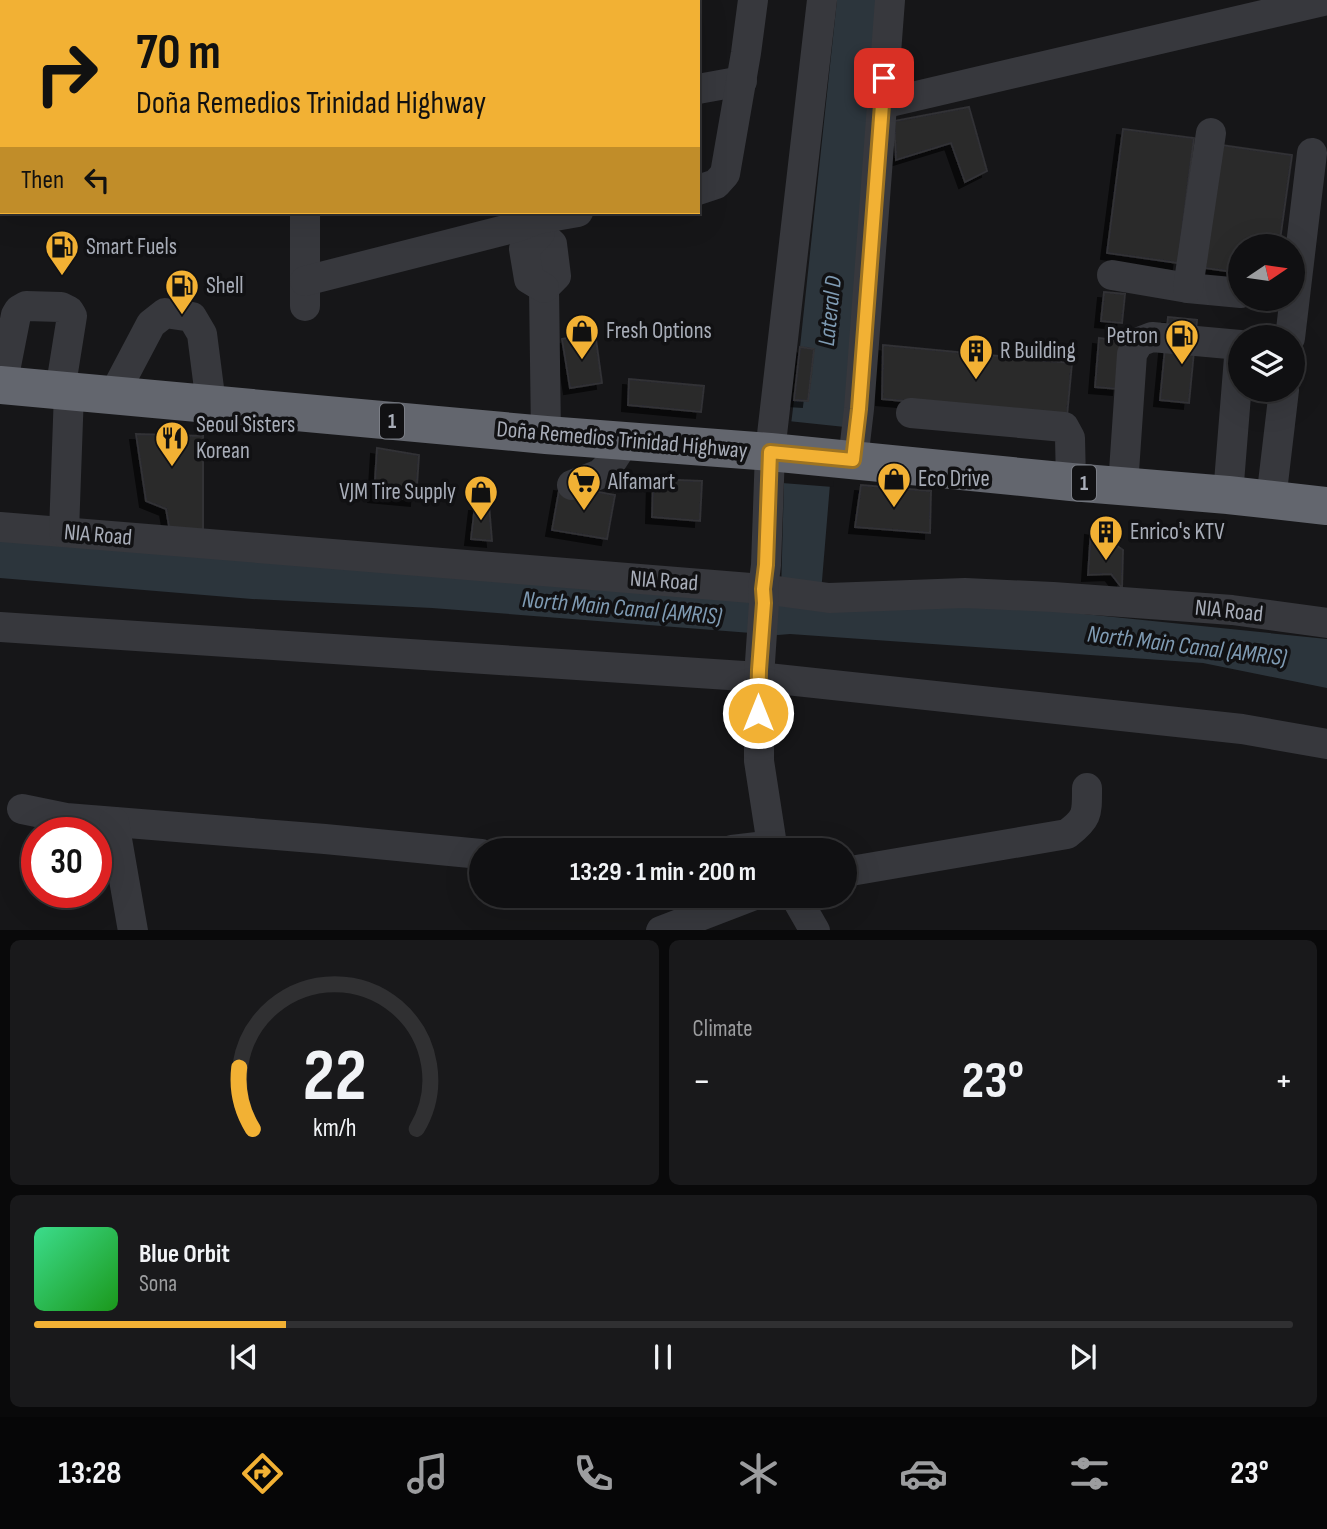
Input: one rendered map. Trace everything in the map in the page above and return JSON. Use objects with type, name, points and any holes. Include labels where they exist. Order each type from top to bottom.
[{"type":"highway","name":"Doña Remedios Trinidad Highway","points":[[1,385],[547,435],[778,453],[1327,506]]},
{"type":"street","points":[[700,189],[716,184],[725,174],[753,0]]},
{"type":"street","points":[[771,838],[759,761],[759,677],[763,605],[822,0]]},
{"type":"street","points":[[847,460],[859,409],[890,0]]},
{"type":"street","points":[[882,104],[1327,0]]},
{"type":"street","points":[[700,89],[742,81]]},
{"type":"street","points":[[1188,288],[1211,133]]},
{"type":"street","points":[[1302,234],[1311,153]]},
{"type":"street","points":[[305,214],[305,294],[517,227],[569,214]]},
{"type":"street","points":[[539,221],[552,244],[556,276],[544,288],[547,435]]},
{"type":"street","points":[[1112,275],[1228,292]]},
{"type":"street","points":[[1,385],[19,310],[26,306],[61,307],[69,311],[72,316],[65,391],[64,532]]},
{"type":"street","points":[[113,396],[151,324],[165,313],[192,317],[202,334],[211,404]]},
{"type":"street","points":[[1123,486],[1132,354],[1139,342],[1152,337],[1240,345],[1228,495]]},
{"type":"street","points":[[1271,500],[1283,402]]},
{"type":"street","points":[[911,413],[1064,427],[1070,438],[1071,482]]},
{"type":"street","points":[[572,485],[600,474],[625,441]]},
{"type":"street","name":"NIA Road","points":[[0,527],[763,605],[829,598],[965,593],[1232,610],[1327,623]]},
{"type":"street","points":[[0,627],[759,677],[1242,729],[1327,744]]},
{"type":"street","points":[[857,870],[1067,834],[1080,824],[1087,812],[1087,789]]},
{"type":"street","points":[[22,809],[66,818],[469,853]]},
{"type":"street","points":[[114,822],[133,930]]},
{"type":"street","points":[[661,930],[720,908]]},
{"type":"street","points":[[802,908],[815,930]]},
{"type":"water","name":"North Main Canal (AMRIS)","points":[[837,0],[878,0],[847,407],[831,472],[820,605],[1016,607],[1327,639],[1327,688],[1203,663],[778,635],[432,608],[252,599],[0,578],[0,540],[781,593],[784,482],[794,400],[808,401],[814,349],[800,347]]},
{"type":"pier","points":[[788,421],[845,427],[833,487],[782,483]]},
{"type":"building","points":[[969,107],[987,171],[965,182],[951,143],[896,160],[894,121]]},
{"type":"building","points":[[1123,129],[1194,138],[1178,263],[1107,253]]},
{"type":"building","points":[[1221,145],[1292,155],[1281,234],[1228,234],[1228,271],[1204,268]]},
{"type":"building","points":[[1104,292],[1125,294],[1122,323],[1101,321]]},
{"type":"building","points":[[1168,317],[1197,320],[1189,403],[1160,400]]},
{"type":"building","name":"Fresh Options","points":[[595,332],[602,383],[570,388],[562,339]]},
{"type":"building","points":[[1099,338],[1122,341],[1118,389],[1095,387]]},
{"type":"building","name":"R Building","points":[[883,345],[1072,363],[1067,416],[882,399]]},
{"type":"building","points":[[800,347],[814,349],[808,401],[794,400]]},
{"type":"building","points":[[629,379],[704,386],[701,412],[628,405]]},
{"type":"building","name":"Seoul Sisters Korean","points":[[136,434],[203,436],[203,530],[170,532],[166,509],[146,501]]},
{"type":"building","points":[[377,448],[419,455],[416,500],[374,496]]},
{"type":"building","points":[[653,479],[702,481],[700,521],[652,517]]},
{"type":"building","name":"Alfamart","points":[[560,485],[615,495],[607,539],[552,530]]},
{"type":"building","name":"Eco Drive","points":[[861,485],[931,491],[930,533],[855,527]]},
{"type":"building","name":"VJM Tire Supply","points":[[475,505],[489,505],[492,541],[471,539]]},
{"type":"building","name":"Enrico's KTV","points":[[1091,529],[1116,534],[1116,545],[1123,550],[1122,588],[1111,574],[1088,575]]},
{"type":"place","name":"Smart Fuels","points":[[62,277]]},
{"type":"place","name":"Shell","points":[[182,316]]},
{"type":"place","name":"Fresh Options","points":[[582,361]]},
{"type":"place","name":"Petron","points":[[1182,366]]},
{"type":"place","name":"R Building","points":[[976,381]]},
{"type":"place","name":"Seoul Sisters Korean","points":[[172,468]]},
{"type":"place","name":"Eco Drive","points":[[894,509]]},
{"type":"place","name":"Alfamart","points":[[584,512]]},
{"type":"place","name":"VJM Tire Supply","points":[[481,522]]},
{"type":"place","name":"Enrico's KTV","points":[[1106,562]]},
{"type":"route","points":[[758,713],[770,452],[853,460],[884,78]]},
{"type":"water label","name":"Lateral D","points":[[830,311]]}]
